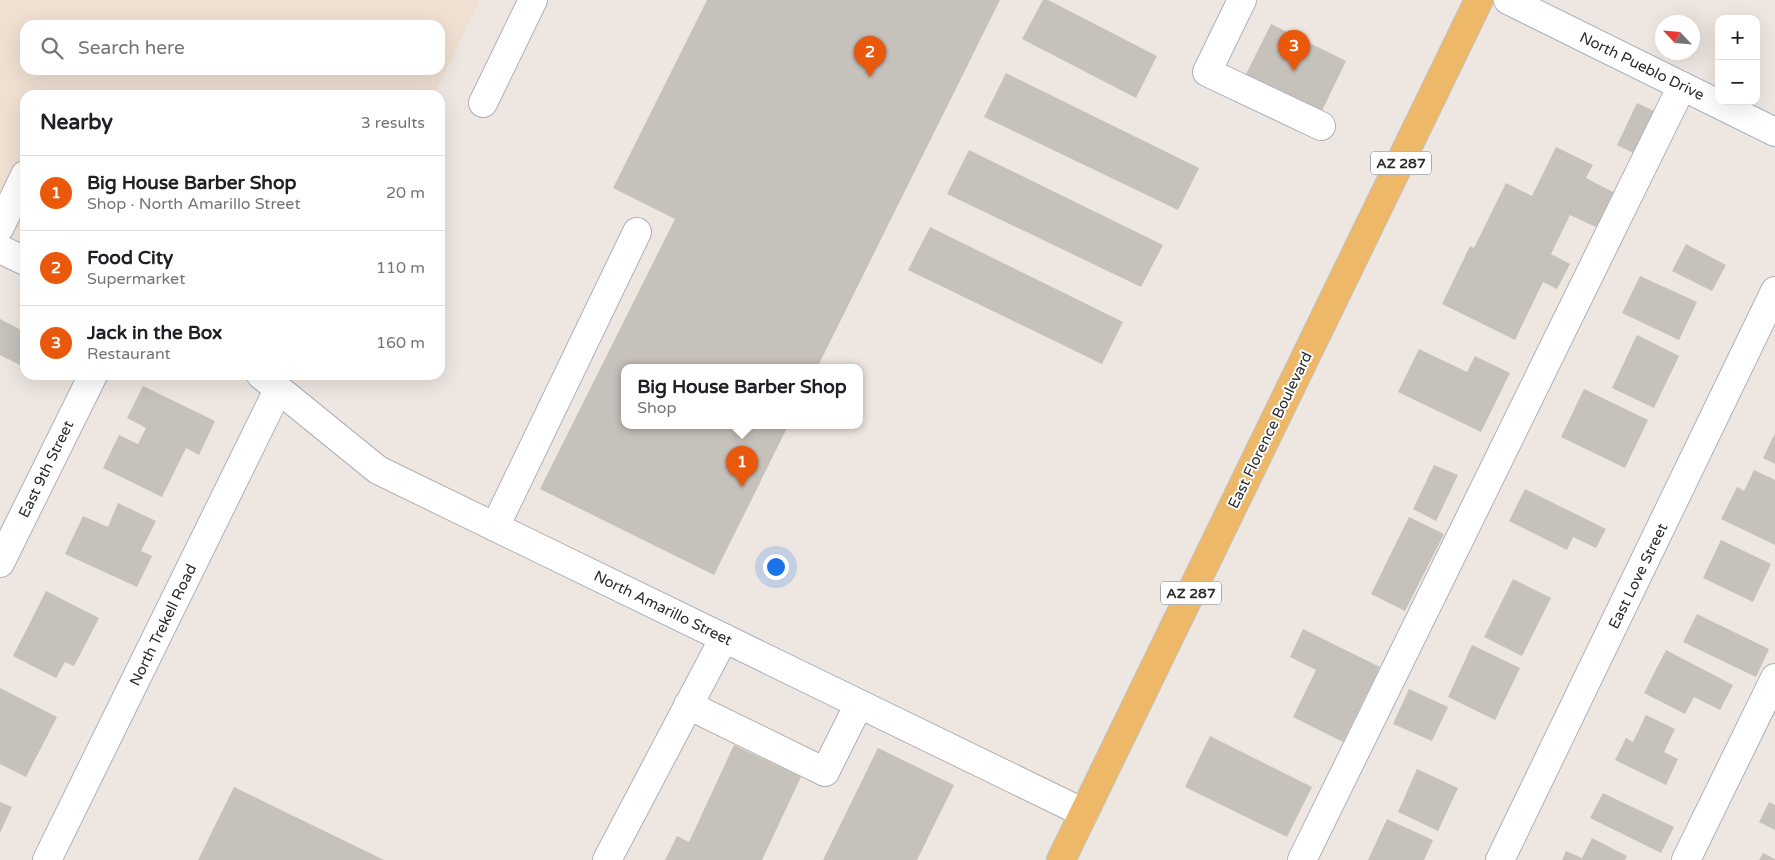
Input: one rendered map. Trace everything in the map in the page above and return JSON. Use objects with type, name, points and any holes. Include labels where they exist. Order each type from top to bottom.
[{"type":"main road","name":"East Florence Boulevard","points":[[1061,860],[1479,0]]},
{"type":"street","points":[[483,103],[533,0]]},
{"type":"street","points":[[1242,0],[1207,72],[1321,126]]},
{"type":"street","name":"North Pueblo Drive","points":[[1508,0],[1775,132]]},
{"type":"street","points":[[1302,860],[1682,86]]},
{"type":"street","points":[[0,227],[20,185]]},
{"type":"street","points":[[495,527],[637,232]]},
{"type":"street","points":[[0,249],[20,259]]},
{"type":"street","name":"East Love Street","points":[[1500,860],[1775,291]]},
{"type":"street","name":"East 9th Street","points":[[0,563],[91,380]]},
{"type":"street","name":"North Amarillo Street","points":[[269,382],[378,470],[1084,813]]},
{"type":"street","name":"North Trekell Road","points":[[47,860],[269,382]]},
{"type":"street","points":[[606,860],[724,638]]},
{"type":"street","points":[[1686,860],[1775,678]]},
{"type":"street","points":[[688,706],[825,772],[859,704]]},
{"type":"shaded area","points":[[0,0],[480,0],[445,72],[445,20],[20,20],[20,75],[444,75],[436,90],[20,90],[20,230],[0,220]]},
{"type":"building","points":[[707,0],[1000,0],[819,364],[621,364],[621,429],[787,429],[714,575],[540,489],[675,219],[613,188]]},
{"type":"building","points":[[1043,0],[1048,0],[1157,56],[1136,98],[1022,39]]},
{"type":"building","points":[[1271,24],[1346,61],[1318,119],[1242,82]]},
{"type":"building","points":[[1006,73],[1199,168],[1178,210],[984,117]]},
{"type":"building","points":[[1637,103],[1656,112],[1635,154],[1617,145]]},
{"type":"building","points":[[1556,147],[1593,165],[1586,178],[1615,193],[1598,228],[1570,215],[1551,254],[1570,264],[1557,289],[1543,282],[1515,340],[1442,304],[1470,246],[1474,248],[1506,183],[1532,196]]},
{"type":"building","points":[[969,150],[1163,245],[1141,287],[947,194]]},
{"type":"building","points":[[930,227],[1123,322],[1102,364],[908,270]]},
{"type":"building","points":[[1686,244],[1726,265],[1712,291],[1672,271]]},
{"type":"building","points":[[1640,276],[1697,302],[1679,340],[1622,313]]},
{"type":"building","points":[[0,319],[20,329],[20,365],[0,355]]},
{"type":"building","points":[[1637,335],[1679,356],[1654,408],[1612,388]]},
{"type":"building","points":[[1419,349],[1467,372],[1475,356],[1510,373],[1481,432],[1398,392]]},
{"type":"building","points":[[143,386],[215,421],[199,455],[186,448],[162,497],[103,468],[119,435],[138,444],[146,428],[127,418]]},
{"type":"building","points":[[1584,389],[1648,420],[1625,468],[1561,437]]},
{"type":"building","points":[[1775,433],[1775,464],[1763,458]]},
{"type":"building","points":[[1434,465],[1458,475],[1436,521],[1413,509]]},
{"type":"building","points":[[1754,470],[1775,480],[1775,545],[1721,519],[1737,487],[1744,491]]},
{"type":"building","points":[[1525,489],[1606,529],[1596,548],[1573,537],[1567,550],[1509,521]]},
{"type":"building","points":[[118,503],[156,521],[141,551],[152,556],[137,587],[65,554],[83,516],[108,527]]},
{"type":"building","points":[[1409,517],[1444,534],[1405,611],[1371,594]]},
{"type":"building","points":[[1721,540],[1771,564],[1753,602],[1703,578]]},
{"type":"building","points":[[1513,579],[1551,598],[1522,656],[1484,637]]},
{"type":"building","points":[[46,591],[99,618],[74,666],[65,662],[56,678],[13,656]]},
{"type":"building","points":[[1697,614],[1769,649],[1756,677],[1683,642]]},
{"type":"building","points":[[1303,629],[1380,667],[1343,742],[1293,717],[1316,670],[1290,657]]},
{"type":"building","points":[[1472,645],[1520,668],[1495,720],[1448,697]]},
{"type":"building","points":[[1666,650],[1733,685],[1720,710],[1694,697],[1685,714],[1644,693]]},
{"type":"building","points":[[0,688],[57,717],[26,777],[0,764]]},
{"type":"building","points":[[1409,689],[1448,707],[1432,741],[1393,724]]},
{"type":"building","points":[[1646,715],[1675,729],[1664,752],[1678,759],[1666,785],[1615,760],[1626,738],[1633,742]]},
{"type":"building","points":[[1210,736],[1312,787],[1287,837],[1185,787]]},
{"type":"building","points":[[734,745],[801,777],[762,860],[665,860],[677,836],[689,842]]},
{"type":"building","points":[[878,748],[954,785],[917,860],[823,860]]},
{"type":"building","points":[[1417,769],[1458,788],[1438,831],[1398,812]]},
{"type":"building","points":[[234,787],[384,860],[198,860]]},
{"type":"building","points":[[1603,793],[1674,827],[1661,853],[1590,818]]},
{"type":"building","points":[[0,802],[12,807],[0,833]]},
{"type":"building","points":[[1769,802],[1775,805],[1775,830],[1759,822]]},
{"type":"building","points":[[1387,819],[1433,840],[1424,860],[1368,860]]},
{"type":"building","points":[[1592,838],[1627,856],[1625,860],[1562,860],[1566,851],[1582,858]]},
{"type":"building","points":[[1763,853],[1775,859],[1775,860],[1759,860]]},
{"type":"place","name":"Jack in the Box","points":[[1294,71]]},
{"type":"place","name":"Food City","points":[[870,77]]},
{"type":"place","name":"Big House Barber Shop","points":[[742,487]]}]
